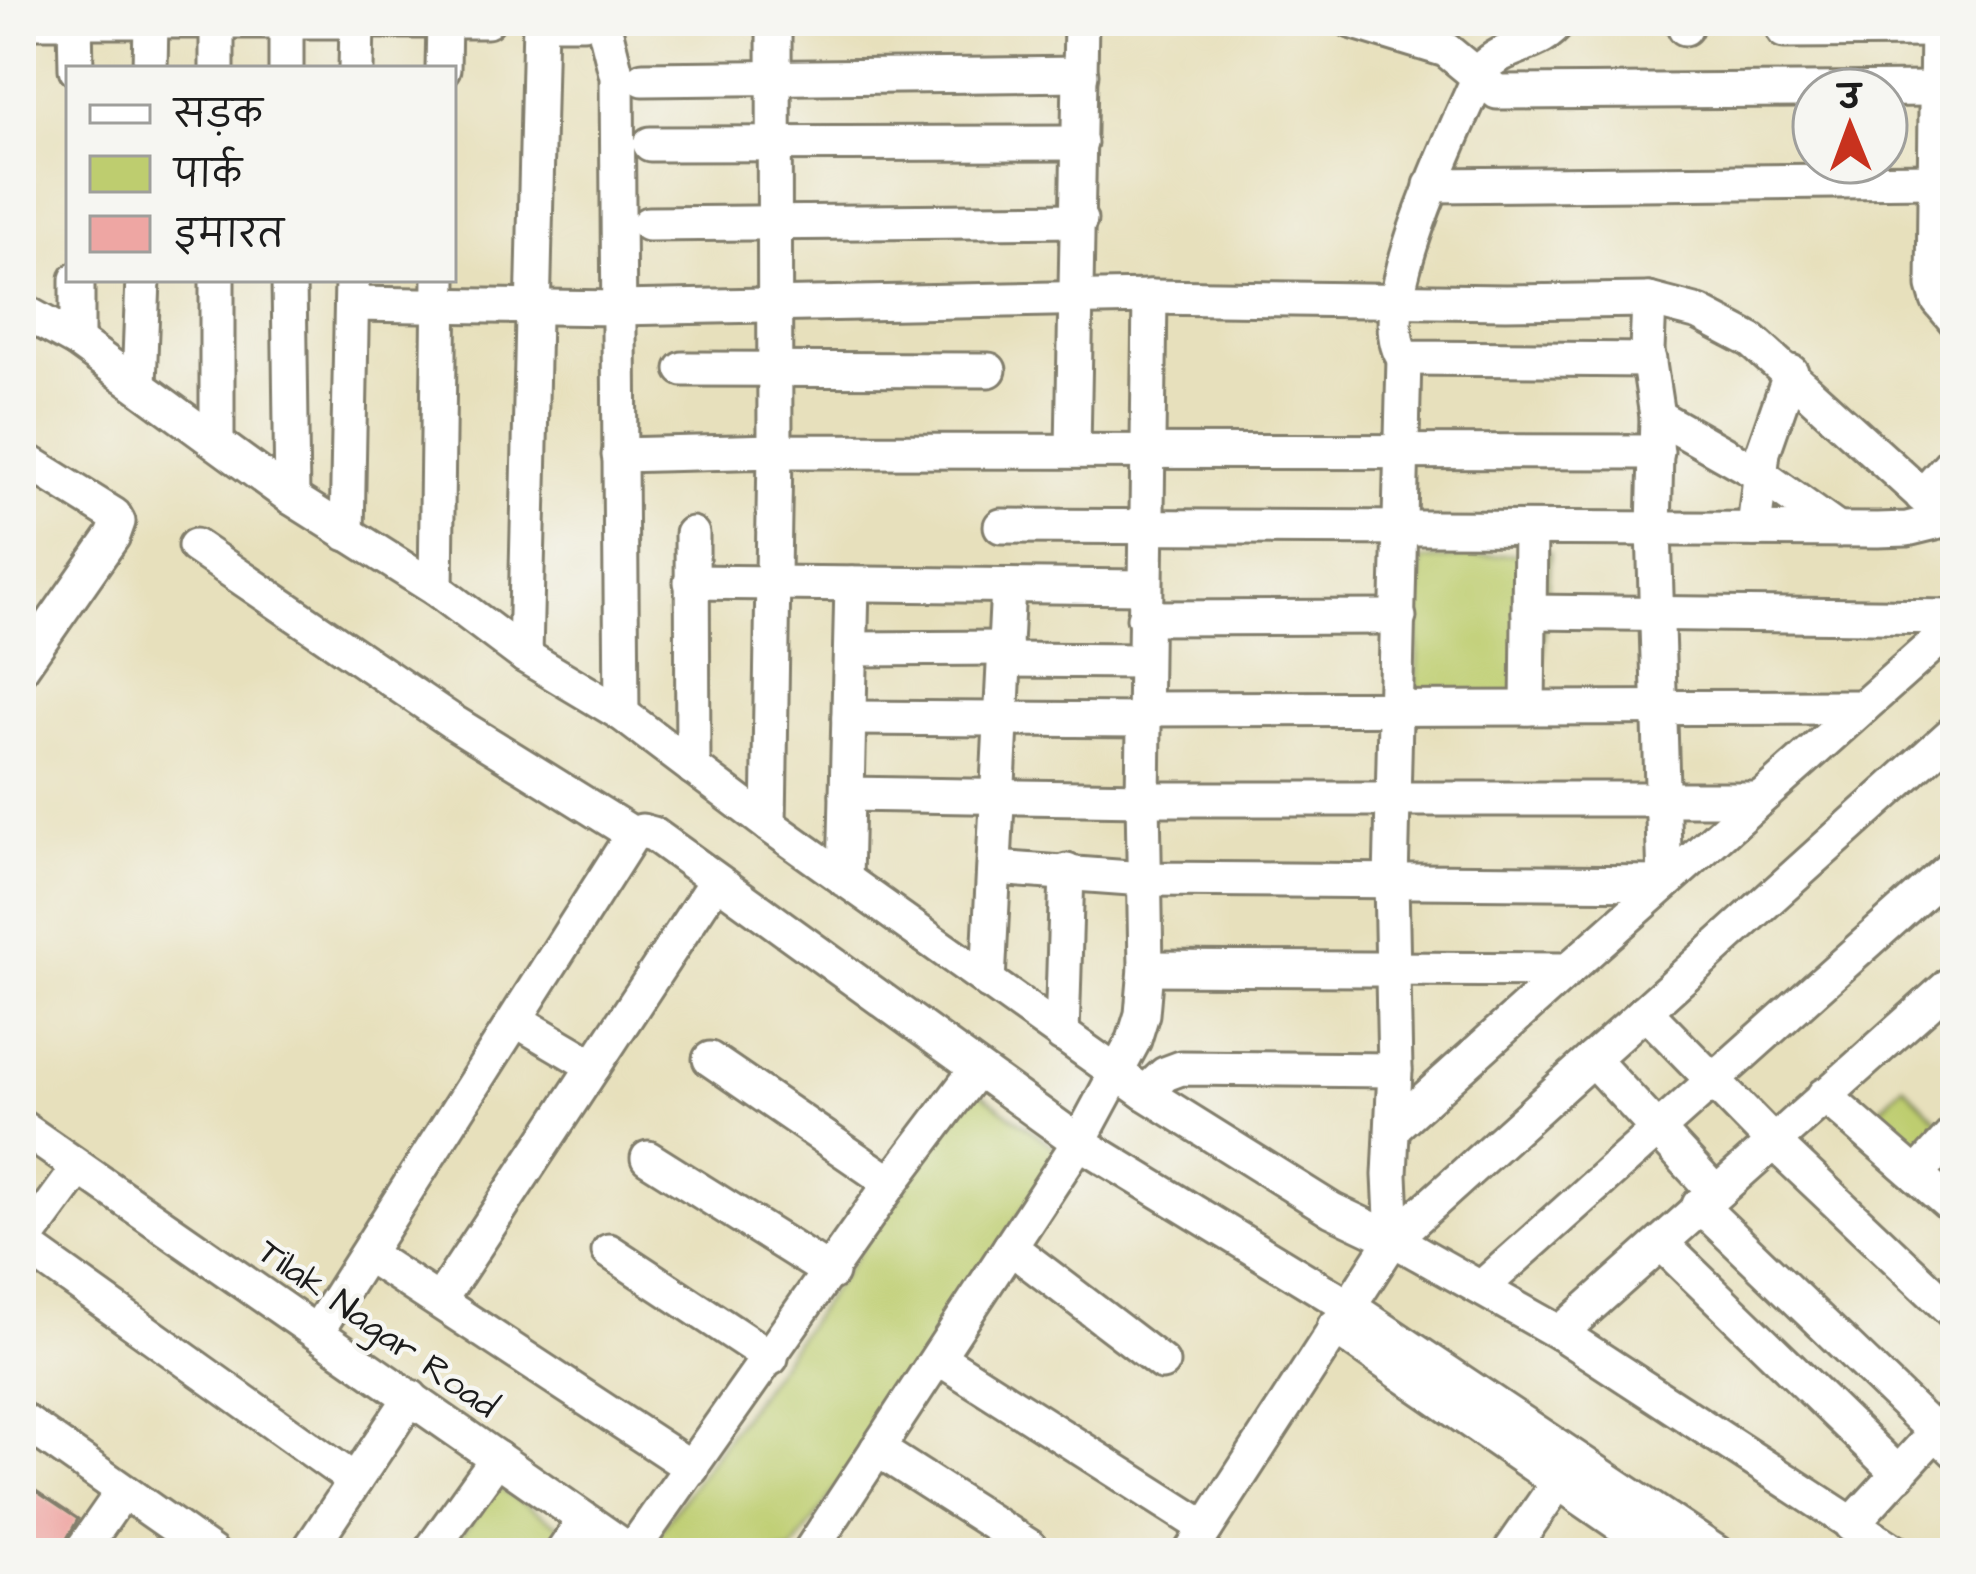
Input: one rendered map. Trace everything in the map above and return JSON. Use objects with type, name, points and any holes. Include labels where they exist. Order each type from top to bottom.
[{"type":"street","points":[[21,21],[487,21]]},
{"type":"street","points":[[75,21],[76,66]]},
{"type":"street","points":[[443,66],[444,21]]},
{"type":"street","points":[[526,656],[539,21]]},
{"type":"street","points":[[553,21],[584,21]]},
{"type":"street","points":[[603,21],[617,76],[622,714]]},
{"type":"street","points":[[769,825],[775,451],[774,21]]},
{"type":"street","points":[[1073,450],[1082,21]]},
{"type":"street","points":[[1351,21],[1449,36],[1478,79],[1497,92],[1936,89]]},
{"type":"street","points":[[1394,1239],[1391,881],[1404,358],[1398,344],[1398,300],[1414,229],[1478,79],[1498,52],[1548,35],[1559,21]]},
{"type":"street","points":[[1784,21],[1784,31],[1936,26],[1934,286],[1951,308]]},
{"type":"street","points":[[150,66],[152,22]]},
{"type":"street","points":[[217,22],[217,66]]},
{"type":"street","points":[[286,22],[286,66]]},
{"type":"street","points":[[356,66],[357,22]]},
{"type":"street","points":[[643,79],[1081,74]]},
{"type":"street","points":[[650,144],[1080,143]]},
{"type":"street","points":[[1431,185],[1935,180]]},
{"type":"street","points":[[649,224],[1080,220]]},
{"type":"street","points":[[76,282],[77,341]]},
{"type":"street","points":[[140,384],[143,282]]},
{"type":"street","points":[[217,282],[217,441]]},
{"type":"street","points":[[289,282],[292,498]]},
{"type":"street","points":[[347,534],[352,291],[439,292],[531,307],[618,308],[1079,297],[1649,300],[1699,313],[1752,341],[1952,522]]},
{"type":"street","points":[[436,589],[439,292]]},
{"type":"street","points":[[809,1553],[1079,1142],[1134,1040],[1142,1014],[1150,297]]},
{"type":"street","points":[[1649,300],[1649,360],[1657,416],[1654,529],[1665,883]]},
{"type":"street","points":[[21,310],[77,341],[292,498],[436,589],[526,656],[622,714],[1144,1094],[1332,1210],[1394,1239],[1560,1333],[1898,1553]]},
{"type":"street","points":[[1404,358],[1649,360]]},
{"type":"street","points":[[683,369],[989,370]]},
{"type":"street","points":[[1754,529],[1763,452],[1791,372]]},
{"type":"street","points":[[1657,416],[1761,475],[1838,530]]},
{"type":"street","points":[[619,455],[1146,449],[1657,452]]},
{"type":"street","points":[[21,458],[114,515],[118,522],[21,668]]},
{"type":"street","points":[[1922,496],[1955,459]]},
{"type":"street","points":[[1001,526],[1838,530],[1906,529],[1952,522]]},
{"type":"street","points":[[1528,708],[1530,529]]},
{"type":"street","points":[[692,534],[694,768]]},
{"type":"street","points":[[195,546],[453,722],[633,834]]},
{"type":"street","points":[[692,582],[1008,586],[1144,603],[1399,617]]},
{"type":"street","points":[[845,880],[853,584]]},
{"type":"street","points":[[988,982],[1008,586]]},
{"type":"street","points":[[1529,612],[1955,621]]},
{"type":"street","points":[[1393,1128],[1955,621]]},
{"type":"street","points":[[851,649],[1144,661]]},
{"type":"street","points":[[849,718],[1396,708],[1863,707]]},
{"type":"street","points":[[939,1358],[1201,1544],[1394,1239],[1955,731]]},
{"type":"street","points":[[847,794],[1760,799]]},
{"type":"street","points":[[317,1331],[633,834],[641,831],[653,834],[1079,1142],[1341,1317],[1718,1553]]},
{"type":"street","points":[[1481,1288],[1955,864]]},
{"type":"street","points":[[995,868],[1144,879],[1665,883]]},
{"type":"street","points":[[1061,1035],[1067,872]]},
{"type":"street","points":[[440,1300],[715,882]]},
{"type":"street","points":[[1146,968],[1568,970]]},
{"type":"street","points":[[1560,1333],[1955,980]]},
{"type":"street","points":[[1645,1011],[1773,1142],[1955,1314]]},
{"type":"street","points":[[516,1019],[594,1066]]},
{"type":"street","points":[[710,1059],[891,1184]]},
{"type":"street","points":[[1592,1059],[1658,1130],[1707,1198],[1949,1431],[1899,1474],[1851,1526]]},
{"type":"street","points":[[1144,1094],[1165,1074],[1181,1068],[1395,1070]]},
{"type":"street","points":[[632,1552],[977,1069]]},
{"type":"street","points":[[1824,1095],[1955,1209]]},
{"type":"street","name":"Tilak Nagar Road","points":[[21,1127],[632,1552]]},
{"type":"street","points":[[1916,1175],[1955,1132]]},
{"type":"street","points":[[648,1158],[831,1273]]},
{"type":"street","points":[[80,1168],[22,1245],[355,1481]]},
{"type":"street","points":[[1661,1243],[1899,1474]]},
{"type":"street","points":[[1010,1247],[1162,1363]]},
{"type":"street","points":[[609,1251],[771,1358]]},
{"type":"street","points":[[368,1256],[692,1468]]},
{"type":"street","points":[[1341,1317],[1660,1553]]},
{"type":"street","points":[[307,1553],[410,1396]]},
{"type":"street","points":[[21,1419],[212,1553]]},
{"type":"street","points":[[877,1449],[1030,1547],[1026,1553]]},
{"type":"street","points":[[429,1553],[497,1458]]},
{"type":"street","points":[[1509,1553],[1559,1481]]},
{"type":"street","points":[[80,1553],[123,1491]]},
{"type":"street","points":[[562,1553],[585,1520]]},
{"type":"green space","points":[[1550,552],[1539,707],[1415,710],[1421,560]]},
{"type":"green space","points":[[1903,1085],[1955,1137],[1927,1171],[1871,1119]]},
{"type":"green space","points":[[975,1089],[1061,1152],[903,1392],[791,1553],[663,1553],[651,1544]]},
{"type":"green space","points":[[497,1487],[588,1543],[582,1553],[448,1553]]},
{"type":"building","points":[[21,1481],[78,1519],[59,1553],[21,1553]]}]
